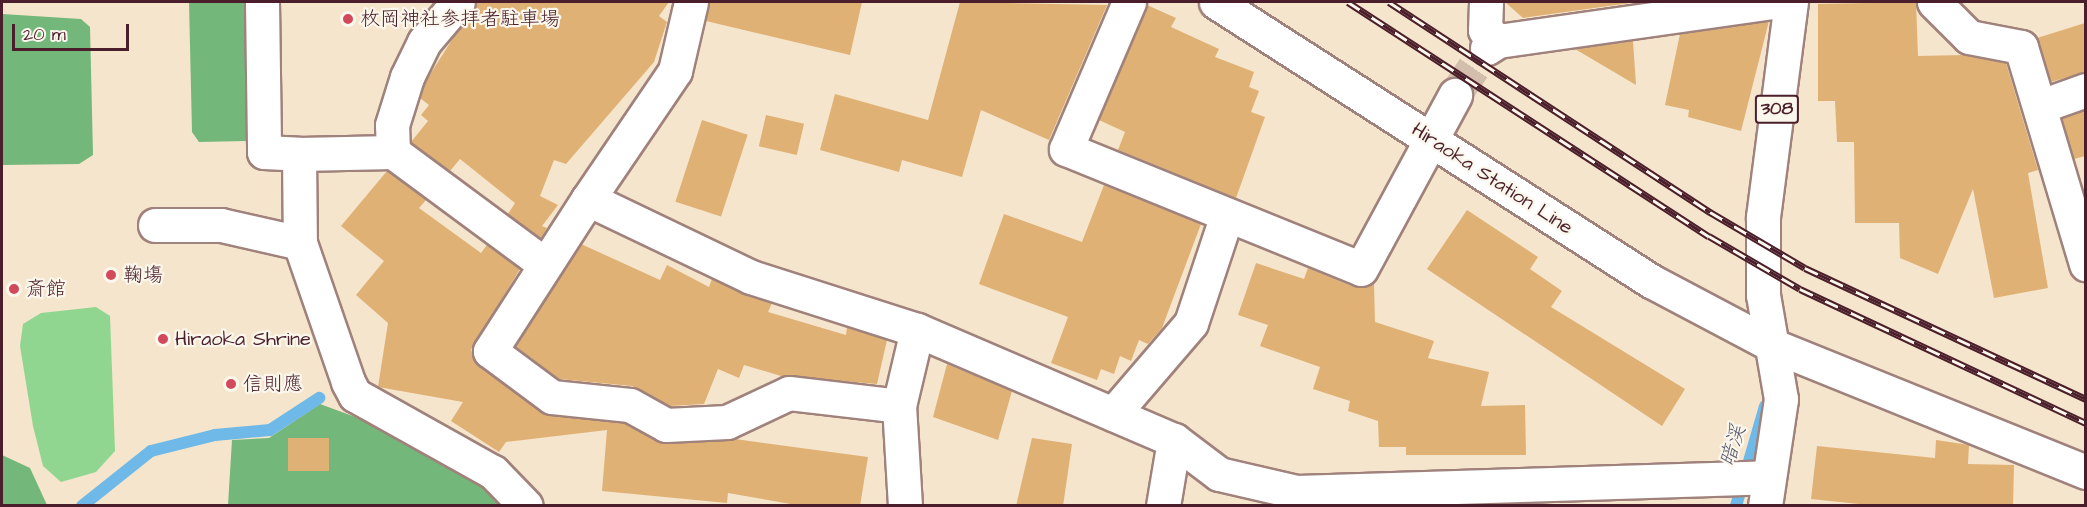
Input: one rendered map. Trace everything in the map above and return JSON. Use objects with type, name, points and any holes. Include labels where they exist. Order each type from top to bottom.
[{"type":"main road","points":[[262,2],[264,153],[393,152],[543,263]]},
{"type":"main road","points":[[393,152],[392,125],[406,77],[424,42],[458,2]]},
{"type":"main road","points":[[692,2],[675,71],[543,263],[490,351],[552,397],[630,405],[666,425],[727,422],[789,393],[899,406]]},
{"type":"main road","points":[[1129,2],[1066,149],[1361,269],[1428,138],[1455,95]]},
{"type":"main road","name":"Hiraoka Station Line","points":[[1216,2],[1651,281],[1774,346],[2085,472]]},
{"type":"main road","points":[[1486,2],[1485,30],[1492,45],[1771,2]]},
{"type":"main road","name":"308","points":[[1756,484],[1781,399],[1774,346],[1762,295],[1763,218],[1791,2]]},
{"type":"main road","points":[[1934,2],[1969,37],[2020,47],[2040,106],[2085,264]]},
{"type":"main road","points":[[2040,106],[2085,90]]},
{"type":"main road","points":[[299,154],[300,243],[355,395],[493,472],[526,506]]},
{"type":"main road","points":[[588,199],[751,277],[917,330],[1174,440],[1219,474],[1300,499],[1453,483],[1756,484]]},
{"type":"main road","points":[[1113,414],[1191,323],[1227,215]]},
{"type":"main road","points":[[155,225],[221,225],[300,243]]},
{"type":"main road","points":[[905,506],[899,406],[917,330]]},
{"type":"main road","points":[[1163,506],[1174,440]]},
{"type":"green space","points":[[189,2],[251,2],[255,135],[246,141],[199,142],[192,132]]},
{"type":"green space","points":[[2,14],[81,19],[90,27],[93,155],[79,164],[2,165]]},
{"type":"green space","points":[[96,307],[110,316],[115,451],[96,472],[61,482],[43,466],[33,426],[20,346],[23,324],[41,313]]},
{"type":"green space","points":[[320,404],[369,422],[463,473],[506,505],[228,505],[232,440],[269,438]]},
{"type":"green space","points":[[2,455],[30,468],[47,505],[2,505]]},
{"type":"building","points":[[476,2],[669,2],[659,16],[667,22],[654,62],[566,164],[554,160],[540,196],[558,205],[542,226],[547,228],[541,238],[508,214],[515,203],[460,159],[450,171],[411,142],[428,121],[421,115],[429,105],[420,98],[424,84]]},
{"type":"building","points":[[709,2],[862,2],[850,55],[706,21]]},
{"type":"building","points":[[960,2],[1107,5],[1049,140],[981,110],[962,177],[902,160],[899,172],[820,150],[835,94],[928,120]]},
{"type":"building","points":[[1505,2],[1630,2],[1630,3],[1523,18]]},
{"type":"building","points":[[1916,2],[1918,56],[1964,55],[2006,63],[2038,170],[2028,173],[2048,288],[1994,298],[1973,189],[1938,274],[1900,258],[1899,223],[1855,223],[1854,142],[1837,142],[1835,101],[1818,101],[1818,4]]},
{"type":"building","points":[[1147,5],[1176,18],[1171,27],[1219,49],[1215,57],[1254,72],[1249,87],[1259,91],[1251,112],[1265,117],[1236,198],[1118,150],[1125,132],[1099,120]]},
{"type":"building","points":[[1769,21],[1741,131],[1688,117],[1689,110],[1665,105],[1680,34]]},
{"type":"building","points":[[2085,23],[2085,72],[2051,82],[2037,38]]},
{"type":"building","points":[[1633,41],[1636,85],[1575,49]]},
{"type":"building","points":[[2085,110],[2085,156],[2074,159],[2062,118]]},
{"type":"building","points":[[766,115],[804,124],[797,155],[759,146]]},
{"type":"building","points":[[702,120],[748,135],[721,217],[675,202]]},
{"type":"building","points":[[387,171],[426,200],[419,208],[481,253],[487,245],[520,269],[471,350],[479,366],[541,412],[624,423],[666,444],[735,439],[868,457],[860,506],[802,506],[728,493],[727,503],[602,491],[607,430],[506,442],[499,452],[451,421],[463,402],[378,387],[388,323],[356,295],[384,261],[341,226]]},
{"type":"building","points":[[1104,185],[1201,224],[1162,328],[1148,344],[1139,340],[1131,361],[1120,356],[1114,374],[1101,369],[1097,380],[1051,363],[1068,317],[979,284],[1004,214],[1082,242]]},
{"type":"building","points":[[1467,210],[1538,257],[1530,269],[1562,291],[1551,307],[1685,389],[1662,426],[1427,269]]},
{"type":"building","points":[[581,244],[660,280],[667,265],[709,287],[712,279],[772,303],[768,312],[846,335],[847,327],[887,340],[877,384],[781,376],[744,365],[739,378],[718,369],[704,404],[670,406],[632,386],[559,379],[515,346]]},
{"type":"building","points":[[1256,263],[1304,279],[1308,268],[1354,287],[1374,284],[1375,322],[1434,341],[1428,358],[1489,372],[1481,406],[1525,405],[1526,455],[1406,455],[1406,447],[1379,447],[1378,421],[1348,411],[1350,401],[1313,389],[1320,367],[1260,346],[1268,325],[1238,315]]},
{"type":"building","points":[[947,364],[1012,391],[998,440],[933,417]]},
{"type":"building","points":[[288,438],[329,438],[329,471],[288,471]]},
{"type":"building","points":[[1032,438],[1072,444],[1063,506],[1016,506]]},
{"type":"building","points":[[1936,440],[1969,445],[1968,464],[2014,465],[2013,506],[1878,506],[1811,499],[1817,446],[1935,458]]},
{"type":"waterway","points":[[82,506],[151,451],[215,435],[270,430],[319,398]]},
{"type":"waterway","name":"暗渓","points":[[1736,506],[1765,406]]},
{"type":"tunnel","points":[[1455,95],[1487,48]]},
{"type":"railway","points":[[1348,2],[1709,236],[1800,289],[2086,423]]},
{"type":"railway","points":[[1389,2],[1710,212],[1805,268],[2086,399]]},
{"type":"place","name":"枚岡神社参拝者駐車場","points":[[348,19]]},
{"type":"place","name":"鞠塲","points":[[111,275]]},
{"type":"place","name":"斎館","points":[[14,289]]},
{"type":"place","name":"Hiraoka Shrine","points":[[163,339]]},
{"type":"place","name":"信則應","points":[[231,384]]}]
